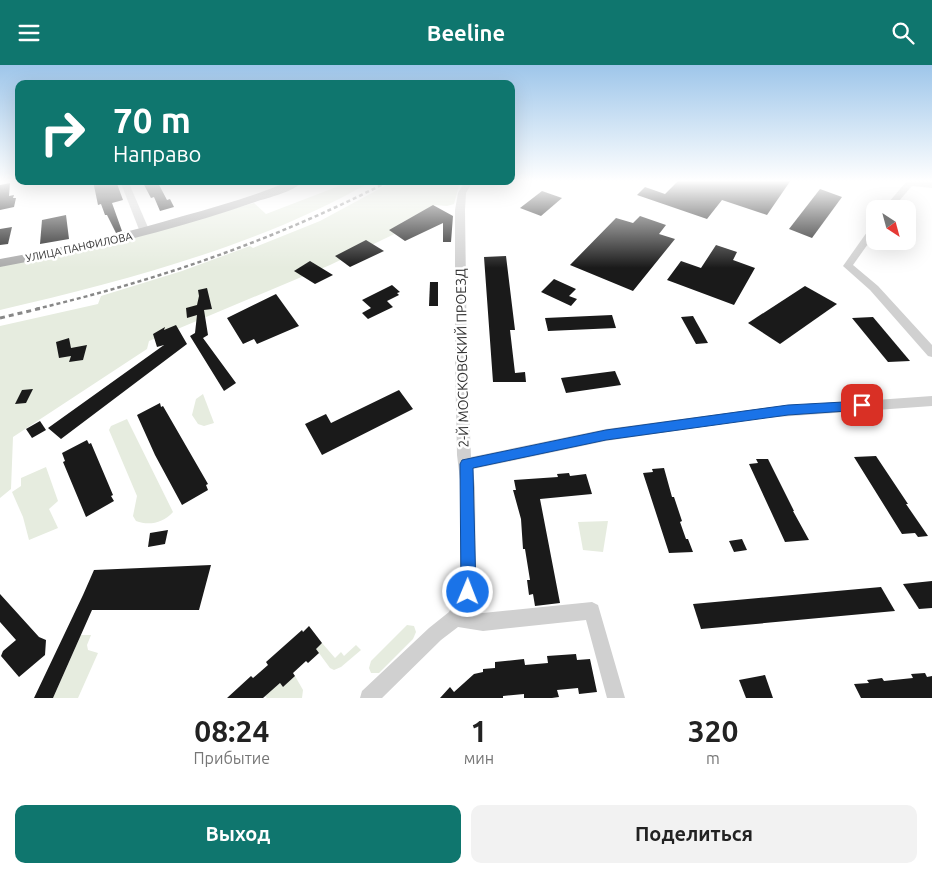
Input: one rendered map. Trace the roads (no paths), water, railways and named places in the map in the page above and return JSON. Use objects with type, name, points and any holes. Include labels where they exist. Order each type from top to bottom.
[{"type":"main road","name":"УЛИЦА ПАНФИЛОВА","points":[[0,263],[70,251],[145,232],[221,210]]},
{"type":"street","points":[[138,210],[145,232]]},
{"type":"street","name":"2-Й МОСКОВСКИЙ ПРОЕЗД","points":[[369,698],[435,634],[455,618],[468,592],[459,210]]},
{"type":"street","points":[[866,240],[848,266],[874,288],[932,353]]},
{"type":"street","points":[[466,464],[606,435],[788,410],[932,401]]},
{"type":"street","points":[[455,618],[483,622],[592,611],[616,698]]},
{"type":"railway","points":[[36,309],[127,285],[217,256],[330,210]]},
{"type":"railway","points":[[0,318],[42,308]]}]
